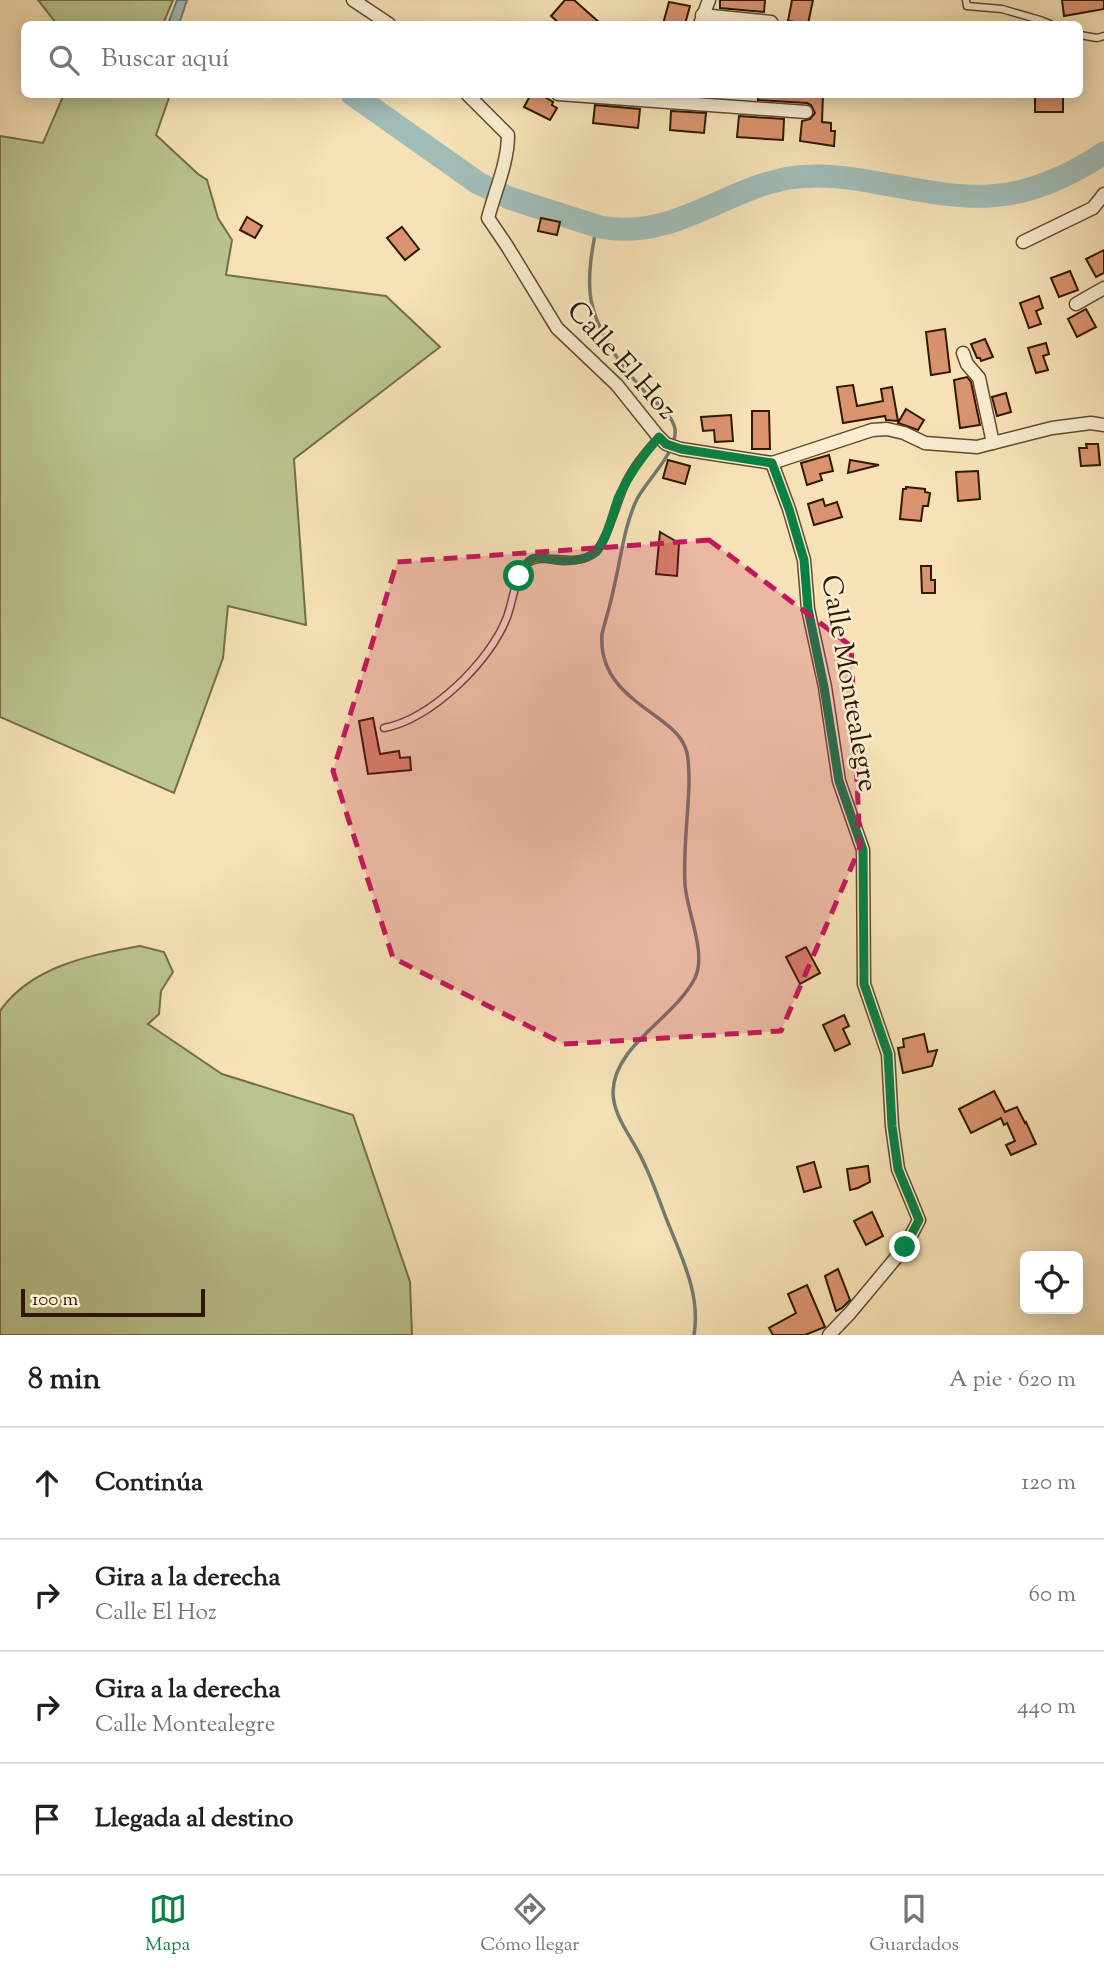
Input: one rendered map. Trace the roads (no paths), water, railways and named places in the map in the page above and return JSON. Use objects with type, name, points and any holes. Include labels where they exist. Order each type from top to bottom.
[{"type":"street","points":[[353,0],[384,21]]},
{"type":"street","points":[[709,0],[701,20],[736,21]]},
{"type":"street","name":"Calle El Hoz","points":[[471,98],[508,135],[508,147],[488,218],[557,328],[617,385],[662,440],[681,449],[772,463],[872,430],[887,429],[904,433],[925,443],[977,447],[1052,428],[1104,425]]},
{"type":"street","points":[[657,98],[806,112]]},
{"type":"street","points":[[1023,242],[1093,208],[1104,194]]},
{"type":"street","points":[[1076,304],[1104,288]]},
{"type":"street","points":[[963,353],[967,364],[979,378],[993,443]]},
{"type":"street","name":"Calle Montealegre","points":[[772,463],[804,560],[808,609],[839,781],[863,850],[864,984],[888,1054],[892,1126],[898,1169],[919,1220],[905,1247],[829,1335]]},
{"type":"lane","points":[[966,0],[967,6],[1002,9],[1042,21]]},
{"type":"lane","points":[[1083,36],[1097,38],[1104,36]]},
{"type":"lane","points":[[384,728],[409,721],[470,675],[507,619],[519,576],[531,560],[583,559],[596,552],[628,477],[662,440]]},
{"type":"water","points":[[177,0],[187,0],[180,21],[169,21]]},
{"type":"waterway","points":[[358,98],[478,183],[509,198],[600,227],[626,229],[674,221],[765,184],[789,178],[848,178],[950,195],[990,196],[1020,192],[1050,182],[1104,153]]},
{"type":"waterway","points":[[597,225],[590,282],[594,313],[619,361],[667,413],[675,429],[672,447],[637,499],[629,520],[602,634],[602,648],[605,661],[617,683],[635,701],[675,732],[688,757],[685,885],[698,945],[698,968],[686,992],[623,1060],[616,1075],[613,1092],[619,1117],[648,1171],[688,1275],[695,1305],[694,1335]]}]
